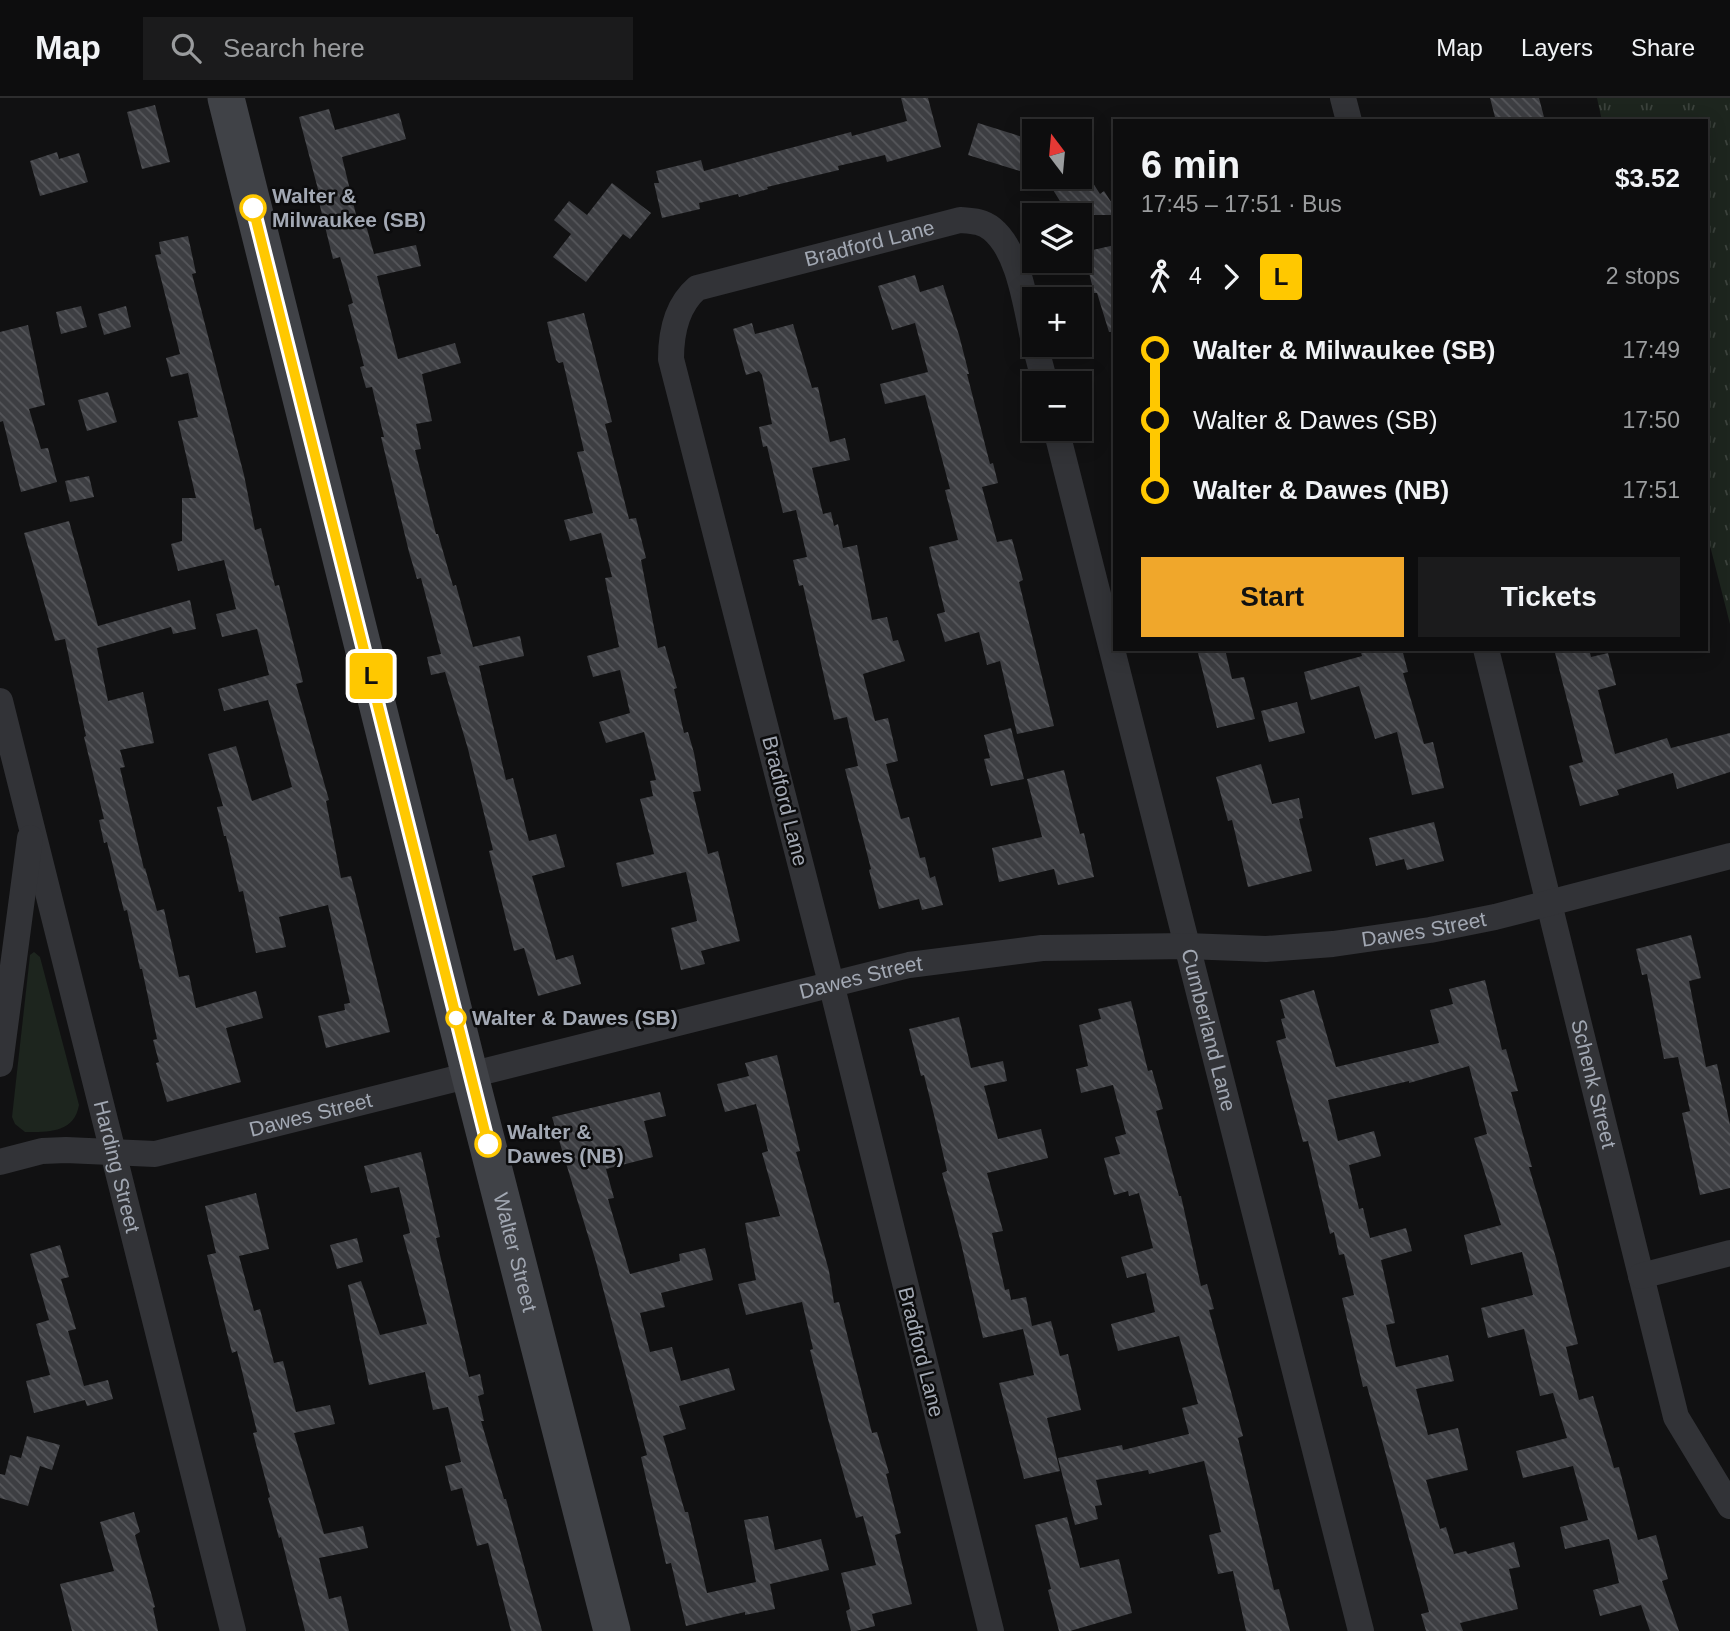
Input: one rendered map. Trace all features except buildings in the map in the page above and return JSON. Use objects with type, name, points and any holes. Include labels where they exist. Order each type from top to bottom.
[{"type":"street","name":"Walter Street","points":[[226,98],[470,1076],[612,1631]]},
{"type":"street","points":[[1343,98],[1348,119]]},
{"type":"street","name":"Bradford Lane","points":[[991,1631],[831,983],[671,359],[674,324],[680,308],[697,288],[960,220],[979,221],[1001,239],[1014,263],[1022,293]]},
{"type":"street","name":"Cumberland Lane","points":[[1059,441],[1361,1631]]},
{"type":"street","name":"Schenk Street","points":[[1486,651],[1676,1416],[1730,1506]]},
{"type":"street","name":"Harding Street","points":[[0,701],[233,1631]]},
{"type":"street","points":[[0,1064],[32,823]]},
{"type":"street","name":"Dawes Street","points":[[0,1162],[42,1151],[155,1154],[909,965],[1042,948],[1186,946],[1266,949],[1333,944],[1430,930],[1495,917],[1730,856]]},
{"type":"street","points":[[1642,1276],[1730,1252]]},
{"type":"green space","points":[[1597,98],[1730,98],[1730,624],[1708,538],[1708,119],[1602,119]]},
{"type":"green space","points":[[34,952],[40,957],[79,1105],[72,1121],[66,1126],[51,1131],[25,1132],[15,1124],[12,1117],[30,955]]},
{"type":"bus line","name":"L","points":[[253,208],[488,1144]]},
{"type":"place","name":"Walter & Milwaukee (SB)","points":[[253,208]]},
{"type":"place","name":"Walter & Dawes (SB)","points":[[456,1018]]},
{"type":"place","name":"Walter & Dawes (NB)","points":[[488,1144]]}]
